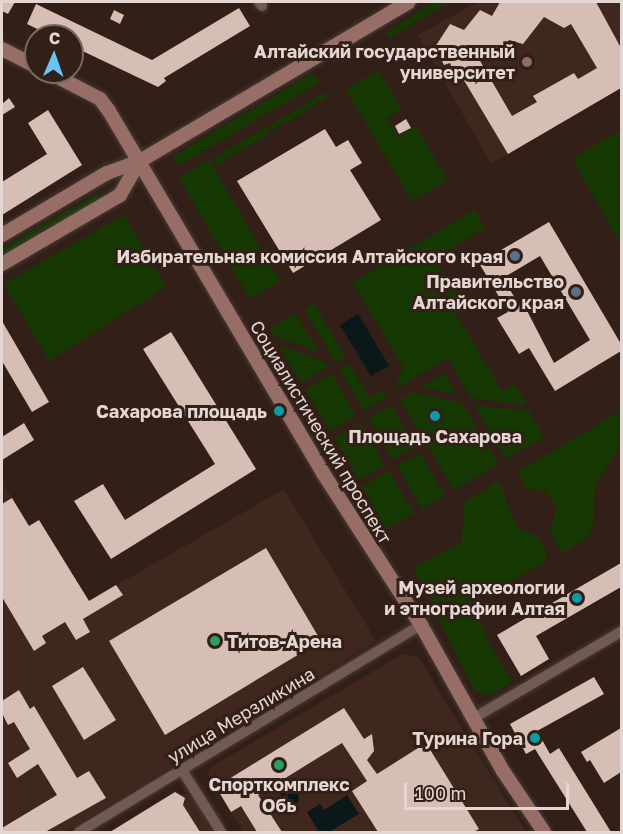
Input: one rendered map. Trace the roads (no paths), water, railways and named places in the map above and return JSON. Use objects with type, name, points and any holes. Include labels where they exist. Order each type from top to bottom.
[{"type":"street","points":[[2,236],[107,173],[140,161],[410,2]]},
{"type":"street","points":[[2,49],[24,60]]},
{"type":"street","name":"Социалистический проспект","points":[[71,84],[100,99],[140,161],[330,483],[421,625],[474,718],[544,832]]},
{"type":"street","points":[[2,264],[120,195],[140,161]]},
{"type":"street","name":"улица Мерзликина","points":[[79,832],[421,625]]},
{"type":"street","points":[[474,718],[621,631]]},
{"type":"street","points":[[182,770],[221,832]]},
{"type":"place","name":"Алтайский государственный университет","points":[[527,62]]},
{"type":"place","name":"Избирательная комиссия Алтайского края","points":[[515,256]]},
{"type":"place","name":"Правительство Алтайского края","points":[[576,292]]},
{"type":"place","name":"Сахарова площадь","points":[[279,411]]},
{"type":"place","name":"Площадь Сахарова","points":[[435,416]]},
{"type":"place","name":"Музей археологии и этнографии Алтая","points":[[577,598]]},
{"type":"place","name":"Титов-Арена","points":[[215,641]]},
{"type":"place","name":"Турина Гора","points":[[535,738]]},
{"type":"place","name":"Спорткомплекс Обь","points":[[279,765]]}]
